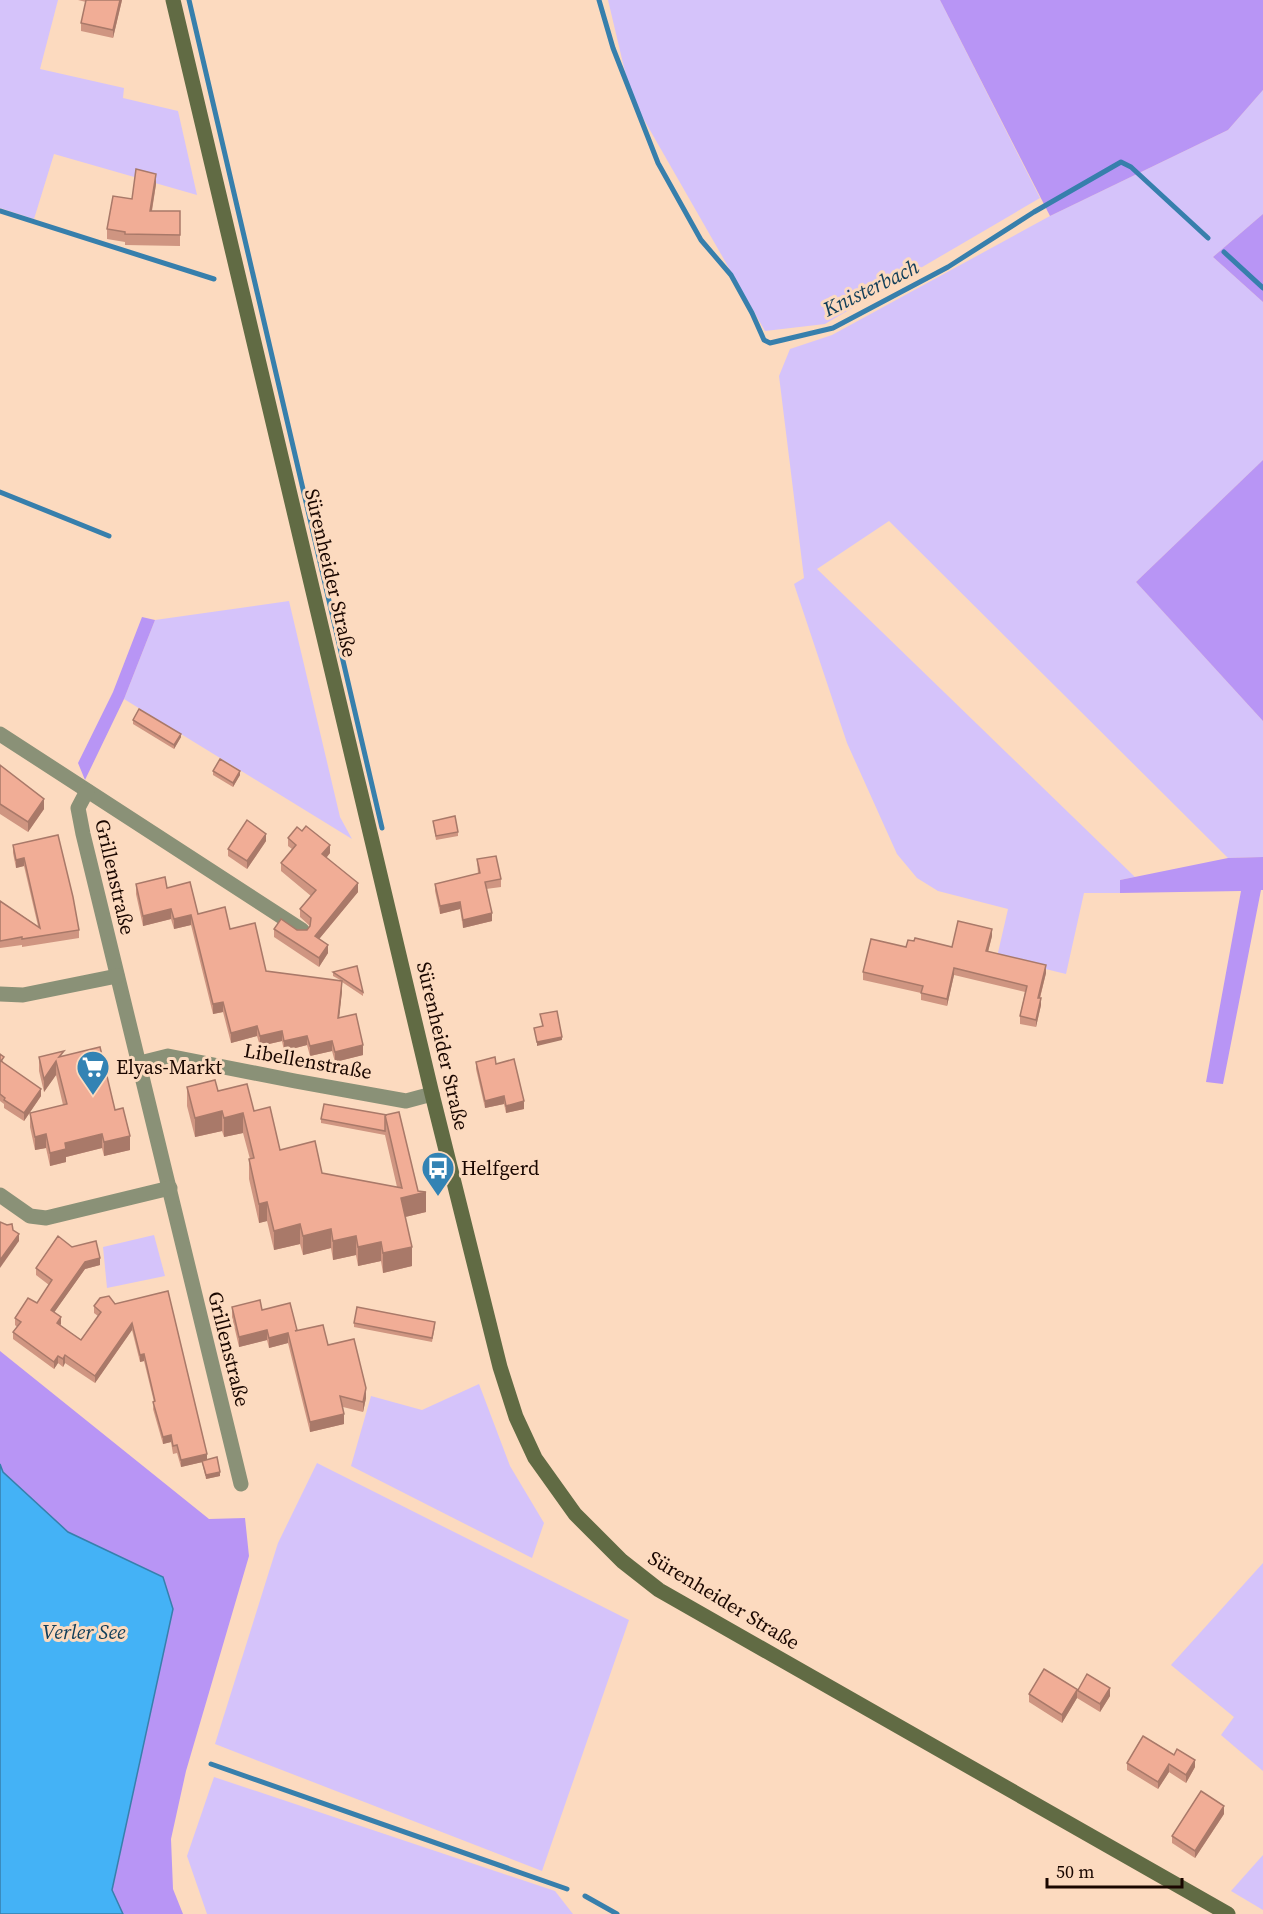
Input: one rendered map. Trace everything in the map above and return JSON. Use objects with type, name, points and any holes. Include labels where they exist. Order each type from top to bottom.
[{"type":"main road","name":"Sürenheider Straße","points":[[173,0],[432,1094],[500,1367],[516,1417],[536,1458],[575,1514],[622,1561],[660,1590],[1228,1914]]},
{"type":"street","points":[[0,734],[87,791]]},
{"type":"street","name":"Grillenstraße","points":[[241,1484],[78,808],[87,791],[302,930]]},
{"type":"street","points":[[0,994],[23,995],[117,976]]},
{"type":"street","name":"Libellenstraße","points":[[140,1063],[168,1056],[406,1101],[432,1094]]},
{"type":"street","points":[[0,1195],[30,1216],[46,1218],[170,1188]]},
{"type":"shaded area","points":[[0,0],[58,0],[40,69],[124,88],[123,98],[178,111],[197,195],[54,154],[34,219],[0,208]]},
{"type":"shaded area","points":[[608,0],[940,0],[1040,198],[825,324],[765,331],[631,97]]},
{"type":"shaded area","points":[[940,0],[1263,0],[1263,90],[1228,130],[1050,216]]},
{"type":"shaded area","points":[[1263,90],[1263,214],[1213,257],[1263,302],[1263,460],[1136,582],[1263,721],[1263,857],[1228,858],[889,521],[817,569],[1135,877],[1120,880],[1120,893],[1084,893],[1066,974],[997,957],[1008,909],[938,891],[917,878],[897,854],[847,743],[794,584],[804,578],[779,376],[790,349],[832,335],[1050,216],[1228,130]]},
{"type":"shaded area","points":[[1263,214],[1263,302],[1213,257]]},
{"type":"shaded area","points":[[1263,460],[1263,721],[1136,582]]},
{"type":"shaded area","points":[[289,601],[340,817],[352,839],[124,699],[155,620]]},
{"type":"shaded area","points":[[142,617],[155,620],[124,699],[85,780],[78,763],[113,692]]},
{"type":"shaded area","points":[[1263,857],[1263,890],[1261,890],[1223,1084],[1206,1082],[1241,891],[1120,893],[1120,880],[1228,858]]},
{"type":"shaded area","points":[[154,1235],[165,1276],[107,1288],[103,1247]]},
{"type":"shaded area","points":[[0,1351],[209,1519],[245,1518],[249,1556],[186,1771],[171,1839],[173,1889],[183,1914],[123,1914],[112,1891],[173,1609],[163,1577],[68,1532],[3,1472],[0,1464]]},
{"type":"shaded area","points":[[479,1384],[510,1466],[544,1523],[532,1558],[351,1466],[371,1396],[422,1410]]},
{"type":"shaded area","points":[[317,1463],[629,1620],[542,1871],[215,1744],[278,1543]]},
{"type":"shaded area","points":[[1263,1563],[1263,1771],[1221,1735],[1234,1717],[1171,1665]]},
{"type":"shaded area","points":[[214,1777],[555,1891],[573,1914],[207,1914],[187,1856]]},
{"type":"shaded area","points":[[1263,1855],[1263,1910],[1231,1891]]},
{"type":"water","name":"Verler See","points":[[0,1464],[3,1472],[68,1532],[163,1577],[173,1609],[112,1890],[123,1914],[0,1914]]},
{"type":"building","points":[[86,0],[120,0],[113,30],[81,23]]},
{"type":"building","points":[[136,169],[156,174],[150,211],[180,211],[180,235],[125,234],[125,232],[107,229],[113,196],[132,199]]},
{"type":"building","points":[[139,709],[181,734],[174,745],[133,720]]},
{"type":"building","points":[[220,759],[240,771],[233,783],[213,771]]},
{"type":"building","points":[[0,765],[44,799],[28,822],[0,804]]},
{"type":"building","points":[[455,816],[458,832],[436,836],[433,821]]},
{"type":"building","points":[[247,820],[266,834],[247,861],[228,849]]},
{"type":"building","points":[[306,826],[330,845],[322,854],[358,883],[315,936],[328,945],[319,958],[274,929],[281,919],[297,930],[307,930],[310,926],[311,918],[300,909],[316,890],[281,863],[296,845],[288,838],[297,827],[302,831]]},
{"type":"building","points":[[58,835],[79,930],[0,941],[0,901],[40,928],[24,858],[16,860],[13,845]]},
{"type":"building","points":[[496,856],[501,879],[485,882],[492,913],[463,920],[460,902],[440,906],[435,884],[480,873],[477,859]]},
{"type":"building","points":[[165,877],[167,888],[190,882],[198,914],[225,907],[230,929],[255,923],[266,971],[342,981],[338,1018],[356,1014],[363,1045],[335,1052],[332,1041],[310,1046],[307,1036],[284,1041],[282,1031],[260,1036],[257,1026],[231,1033],[223,1002],[213,1004],[191,915],[174,919],[171,909],[143,916],[136,884]]},
{"type":"building","points":[[958,921],[992,929],[986,951],[1046,965],[1038,998],[1041,998],[1036,1020],[1020,1016],[1027,986],[954,968],[947,999],[921,993],[923,986],[863,972],[871,939],[906,947],[908,940],[914,941],[915,938],[952,947]]},
{"type":"building","points":[[357,966],[363,992],[333,972]]},
{"type":"building","points":[[557,1011],[562,1037],[537,1042],[534,1028],[543,1026],[540,1014]]},
{"type":"building","points":[[100,1047],[115,1110],[123,1108],[130,1136],[104,1142],[102,1134],[65,1143],[66,1149],[50,1153],[46,1134],[35,1137],[30,1113],[67,1104],[56,1061],[44,1079],[39,1057],[64,1051],[59,1057]]},
{"type":"building","points":[[0,1054],[4,1057],[1,1061],[41,1089],[24,1113],[4,1100],[5,1098],[0,1094]]},
{"type":"building","points":[[495,1057],[496,1064],[514,1059],[524,1101],[506,1106],[504,1096],[485,1101],[476,1062]]},
{"type":"building","points":[[215,1080],[218,1091],[247,1084],[254,1111],[270,1107],[280,1150],[315,1141],[322,1173],[402,1188],[385,1115],[399,1112],[418,1191],[426,1192],[401,1198],[412,1247],[383,1253],[381,1242],[358,1247],[356,1236],[333,1241],[331,1229],[303,1236],[300,1224],[274,1231],[267,1202],[259,1204],[249,1159],[254,1158],[243,1113],[224,1118],[222,1111],[195,1118],[187,1087]]},
{"type":"building","points":[[324,1104],[387,1115],[385,1115],[385,1131],[321,1119]]},
{"type":"building","points":[[0,1222],[7,1225],[12,1224],[13,1230],[19,1234],[0,1260]]},
{"type":"building","points":[[58,1236],[72,1247],[96,1241],[100,1258],[85,1262],[51,1310],[61,1317],[57,1323],[81,1340],[101,1312],[94,1306],[100,1298],[109,1296],[115,1304],[168,1291],[207,1454],[181,1460],[177,1445],[173,1446],[171,1435],[163,1437],[153,1402],[155,1401],[144,1354],[140,1355],[132,1323],[95,1376],[65,1355],[63,1359],[58,1356],[54,1362],[13,1332],[21,1322],[15,1318],[28,1298],[37,1303],[52,1280],[36,1268]]},
{"type":"building","points":[[260,1300],[262,1310],[290,1303],[297,1330],[295,1331],[323,1325],[328,1345],[354,1339],[366,1388],[363,1402],[340,1396],[344,1414],[310,1422],[288,1333],[269,1338],[267,1330],[239,1337],[232,1307]]},
{"type":"building","points":[[357,1307],[435,1322],[432,1338],[354,1323]]},
{"type":"building","points":[[217,1457],[220,1472],[206,1475],[202,1461]]},
{"type":"building","points":[[1044,1669],[1078,1690],[1087,1674],[1110,1688],[1100,1704],[1077,1690],[1062,1715],[1029,1694]]},
{"type":"building","points":[[1143,1736],[1174,1755],[1177,1749],[1195,1760],[1186,1775],[1169,1764],[1158,1782],[1127,1763]]},
{"type":"building","points":[[1201,1791],[1224,1806],[1195,1851],[1172,1836]]},
{"type":"waterway","points":[[189,0],[382,828]]},
{"type":"waterway","name":"Knisterbach","points":[[599,0],[613,48],[658,163],[701,240],[731,275],[764,340],[770,343],[833,328],[948,267],[1034,212],[1121,162],[1131,167],[1208,238]]},
{"type":"waterway","points":[[0,211],[214,279]]},
{"type":"waterway","name":"Knisterbach","points":[[1224,252],[1263,288]]},
{"type":"waterway","points":[[0,492],[109,536]]},
{"type":"waterway","points":[[211,1764],[567,1889]]},
{"type":"waterway","points":[[585,1896],[617,1914]]},
{"type":"place","name":"Elyas-Markt","points":[[93,1096]]},
{"type":"place","name":"Helfgerd","points":[[438,1197]]}]
